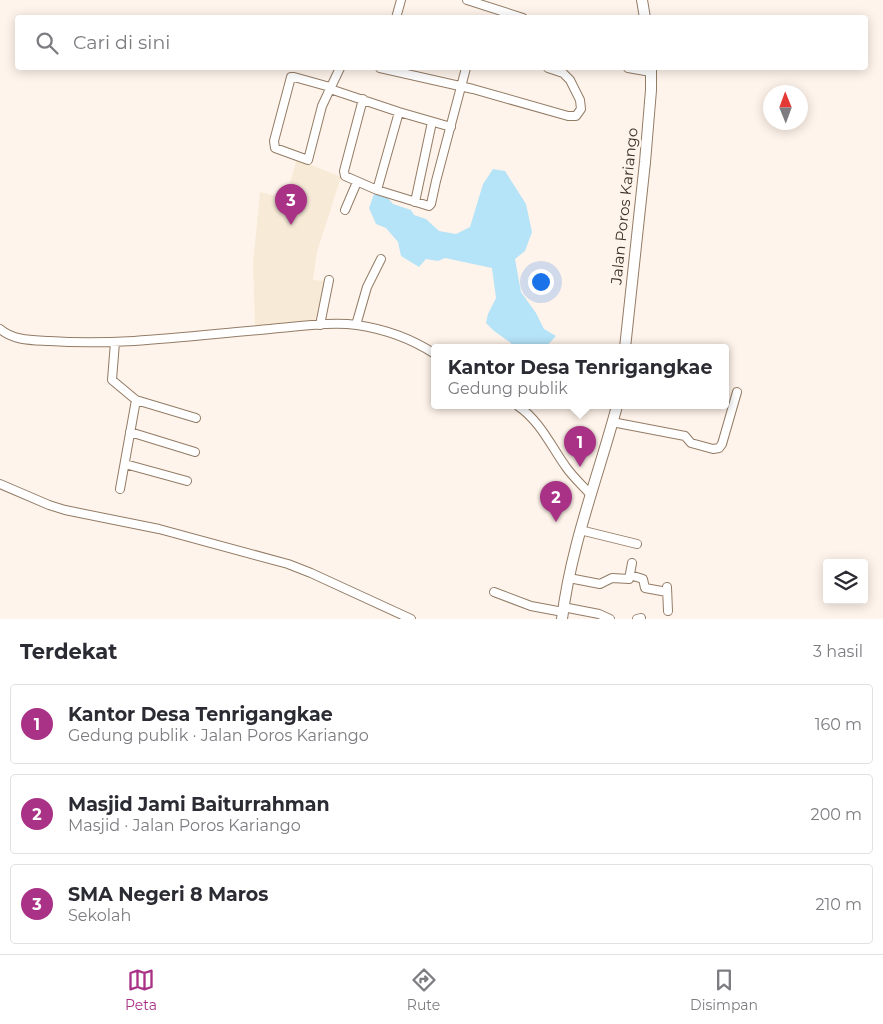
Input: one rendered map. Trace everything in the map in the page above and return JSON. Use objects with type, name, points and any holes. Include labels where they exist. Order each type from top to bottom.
[{"type":"main road","points":[[642,0],[644,15]]},
{"type":"main road","name":"Jalan Poros Kariango","points":[[625,344],[645,162],[651,70]]},
{"type":"main road","points":[[563,613],[580,530],[616,409]]},
{"type":"street","points":[[397,15],[401,0]]},
{"type":"street","points":[[467,0],[514,15]]},
{"type":"street","points":[[339,70],[330,88],[322,106],[308,160],[275,148],[274,142],[291,77],[294,76],[330,88],[363,99],[399,112],[451,127]]},
{"type":"street","points":[[389,70],[461,87],[568,116],[576,116],[581,109],[580,100],[570,80],[563,74],[553,70]]},
{"type":"street","points":[[363,99],[344,171],[345,176],[377,190],[428,206],[432,204],[436,181],[465,70]]},
{"type":"street","points":[[377,190],[399,112]]},
{"type":"street","points":[[415,202],[432,122]]},
{"type":"street","points":[[345,210],[356,182]]},
{"type":"street","points":[[356,325],[367,287],[380,259]]},
{"type":"street","points":[[320,325],[329,280]]},
{"type":"street","points":[[0,330],[22,339],[64,342],[115,342],[320,325],[356,325],[394,334],[431,352]]},
{"type":"street","points":[[115,342],[112,380],[136,400],[196,418]]},
{"type":"street","points":[[612,422],[685,436],[691,443],[717,449],[722,444],[737,392]]},
{"type":"street","points":[[120,489],[136,400]]},
{"type":"street","points":[[523,409],[529,413],[549,439],[567,468],[590,494]]},
{"type":"street","points":[[130,432],[195,452]]},
{"type":"street","points":[[125,464],[187,480]]},
{"type":"street","points":[[0,484],[60,509],[160,529],[288,564],[411,619]]},
{"type":"street","points":[[580,530],[637,544]]},
{"type":"street","points":[[569,578],[600,584],[612,578],[626,580],[629,578],[632,563]]},
{"type":"street","points":[[630,575],[643,578],[645,588],[667,590],[668,610]]},
{"type":"street","points":[[494,592],[531,606],[563,613],[599,614],[610,619]]},
{"type":"shaded area","points":[[297,159],[341,177],[317,252],[313,280],[326,281],[317,323],[255,326],[253,264],[260,192],[285,198]]},
{"type":"water","points":[[493,169],[505,171],[526,204],[532,232],[525,251],[515,259],[521,292],[536,313],[544,329],[556,336],[549,344],[511,344],[486,323],[496,298],[492,268],[445,258],[438,261],[426,259],[419,267],[401,256],[398,242],[386,228],[376,224],[369,208],[374,194],[387,197],[393,204],[411,210],[414,215],[426,219],[439,231],[456,234],[470,227],[483,184]]},
{"type":"place","name":"SMA Negeri 8 Maros","points":[[291,225]]},
{"type":"place","name":"Kantor Desa Tenrigangkae","points":[[580,467]]},
{"type":"place","name":"Masjid Jami Baiturrahman","points":[[556,522]]}]
